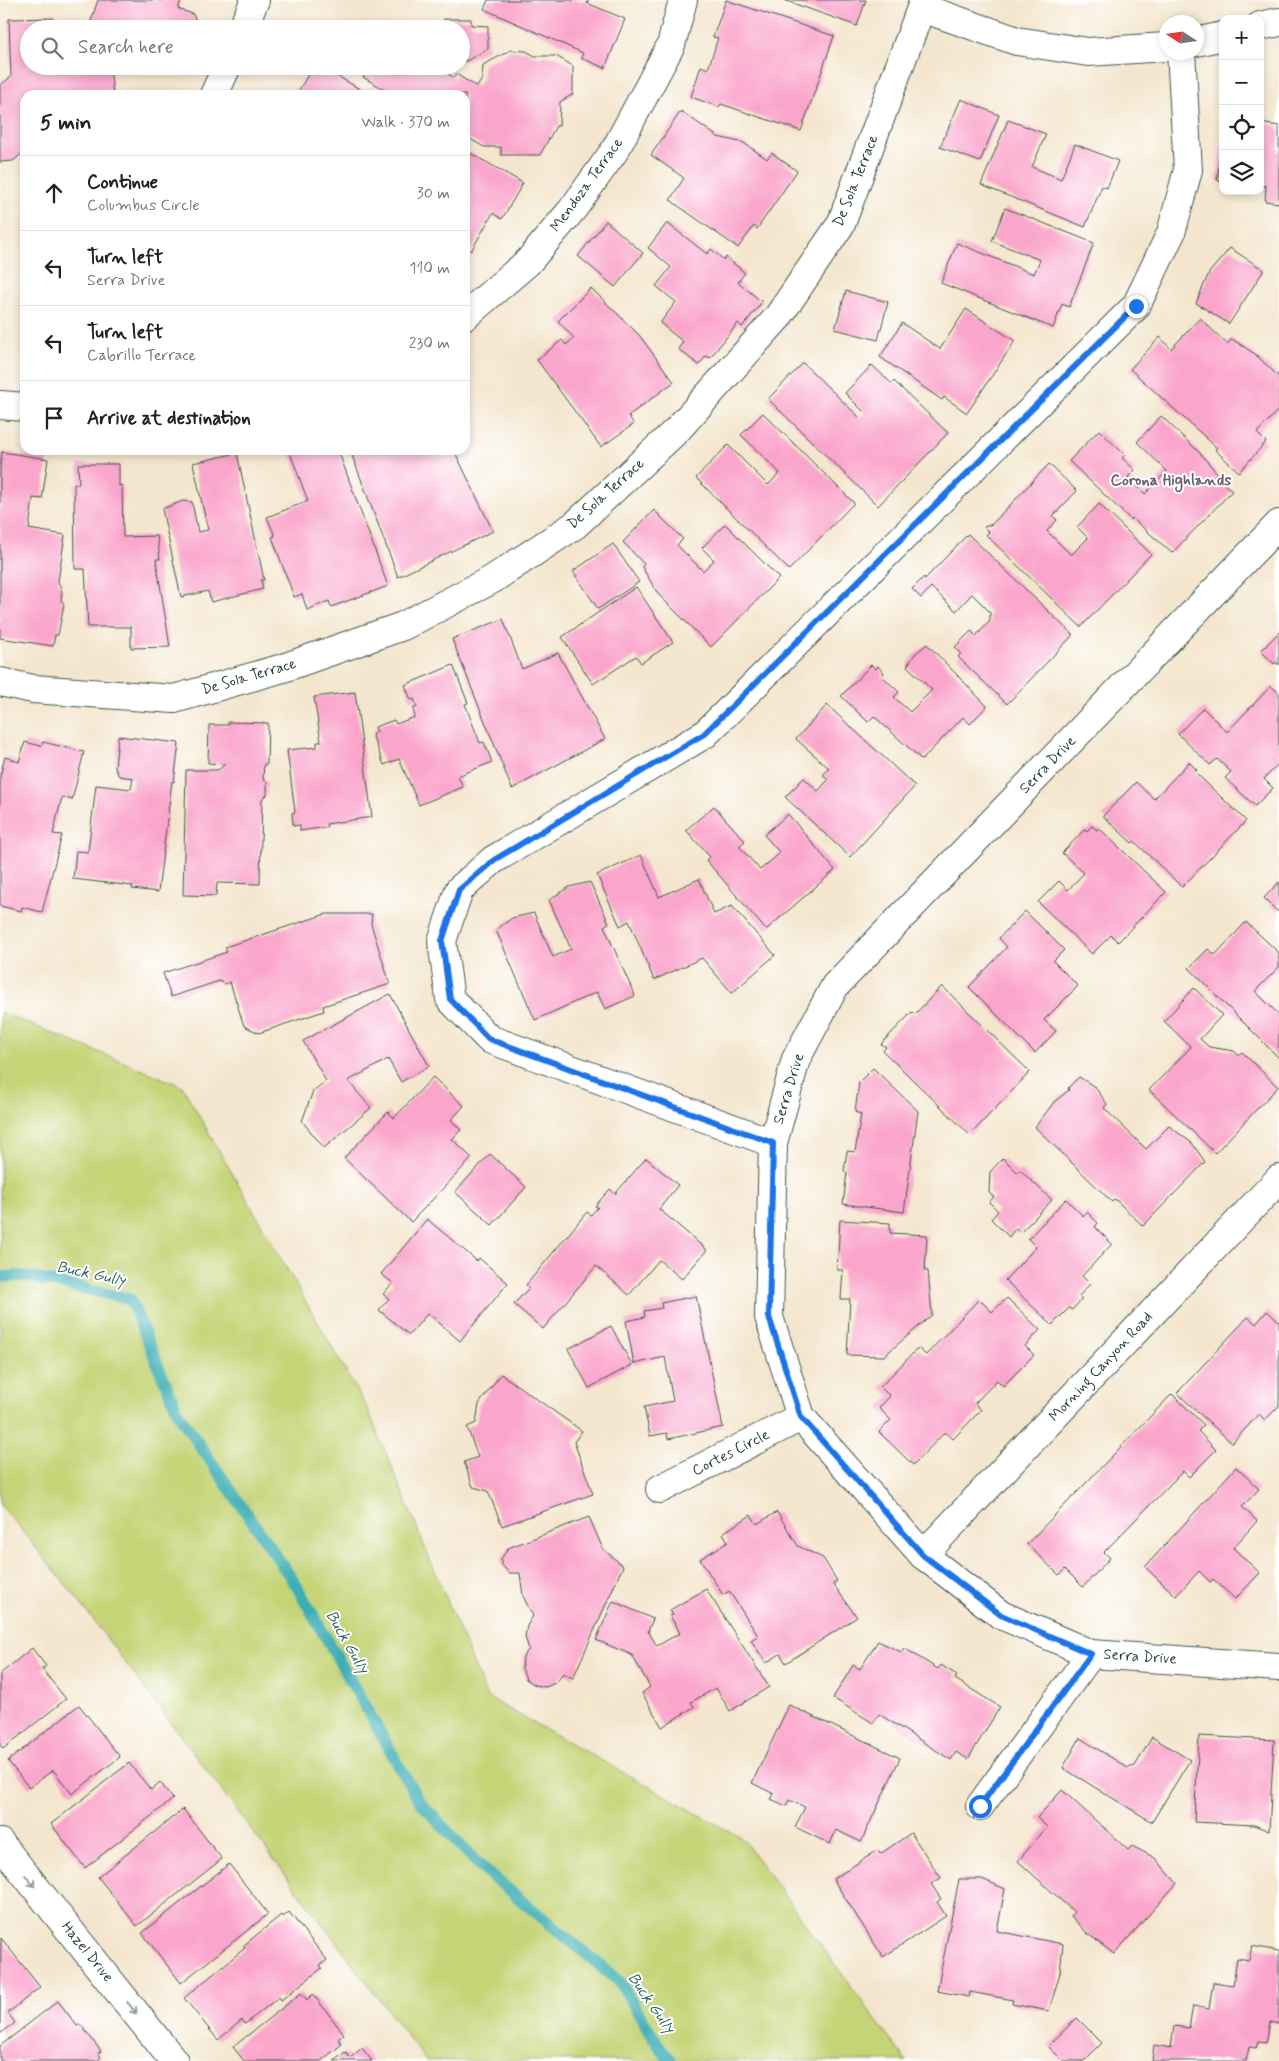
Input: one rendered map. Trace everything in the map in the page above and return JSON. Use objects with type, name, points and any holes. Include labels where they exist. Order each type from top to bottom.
[{"type":"street","points":[[246,20],[255,0]]},
{"type":"street","name":"Mendoza Terrace","points":[[470,312],[528,262],[572,210],[615,150],[671,45],[683,0]]},
{"type":"street","points":[[923,4],[1017,40],[1088,52],[1159,47]]},
{"type":"street","name":"De Sola Terrace","points":[[0,682],[33,688],[174,699],[282,668],[403,626],[493,579],[575,525],[677,430],[778,316],[841,224],[923,4]]},
{"type":"street","points":[[1264,25],[1279,22]]},
{"type":"street","points":[[1204,40],[1219,37]]},
{"type":"street","points":[[773,1143],[489,1039],[450,999],[442,941],[459,890],[494,860],[704,734],[1136,306],[1171,233],[1188,170],[1181,60]]},
{"type":"street","points":[[216,90],[223,75]]},
{"type":"street","points":[[0,405],[20,407]]},
{"type":"street","name":"Serra Drive","points":[[1279,524],[835,986],[796,1059],[773,1143],[769,1317],[801,1417],[923,1555],[1001,1615],[1091,1654],[1279,1667]]},
{"type":"street","name":"Morning Canyon Road","points":[[923,1555],[1279,1179]]},
{"type":"street","name":"Cortes Circle","points":[[660,1489],[801,1417]]},
{"type":"street","points":[[980,1806],[1091,1654]]},
{"type":"street","name":"Hazel Drive","points":[[0,1843],[174,2061]]},
{"type":"green space","points":[[0,1012],[182,1086],[368,1410],[487,1697],[743,1839],[906,2061],[426,2061],[75,1596],[0,1504]]},
{"type":"building","points":[[98,0],[181,0],[178,9],[193,14],[196,20],[91,20]]},
{"type":"building","points":[[488,0],[589,0],[587,3],[625,19],[605,68],[581,58],[583,53],[484,9]]},
{"type":"building","points":[[726,0],[834,36],[801,131],[721,104],[719,107],[691,97],[701,66],[708,69],[718,38],[713,37]]},
{"type":"building","points":[[784,0],[866,0],[857,26]]},
{"type":"building","points":[[53,18],[53,20],[20,20],[20,75],[111,75],[112,90],[20,90],[20,155],[13,161],[0,162],[0,85],[11,77],[9,19]]},
{"type":"building","points":[[471,19],[471,25],[488,26],[488,49],[470,59],[470,20],[444,20]]},
{"type":"building","points":[[511,50],[526,51],[535,56],[556,56],[573,66],[573,94],[560,102],[559,126],[556,126],[540,155],[501,155],[501,147],[484,147],[470,139],[470,90],[385,90],[363,77],[364,75],[450,75],[454,78],[458,75],[477,87],[482,79],[483,65]]},
{"type":"building","points":[[308,75],[336,75],[361,90],[299,90]]},
{"type":"building","points":[[961,99],[999,115],[980,162],[940,147]]},
{"type":"building","points":[[681,111],[718,137],[744,143],[767,159],[772,153],[797,171],[757,229],[754,226],[738,248],[670,200],[684,178],[651,155]]},
{"type":"building","points":[[1008,120],[1046,134],[1032,167],[1061,179],[1075,144],[1118,161],[1107,188],[1102,186],[1085,227],[981,185]]},
{"type":"building","points":[[1264,124],[1279,126],[1279,203],[1265,201],[1266,186],[1264,186]]},
{"type":"building","points":[[470,153],[523,183],[502,219],[493,213],[471,251]]},
{"type":"building","points":[[1005,208],[1094,243],[1069,307],[1062,304],[1053,328],[941,283],[957,243],[1034,274],[1040,260],[992,241]]},
{"type":"building","points":[[606,221],[643,253],[615,287],[578,256]]},
{"type":"building","points":[[667,223],[707,254],[711,249],[724,260],[726,257],[745,273],[738,282],[762,302],[742,327],[738,323],[710,358],[706,356],[699,365],[678,349],[683,342],[660,323],[676,302],[656,286],[671,267],[648,248]]},
{"type":"building","points":[[1230,248],[1264,270],[1229,324],[1196,303],[1209,273]]},
{"type":"building","points":[[591,288],[639,335],[674,382],[628,416],[634,424],[601,447],[537,360],[562,340],[566,345],[574,338],[558,321]]},
{"type":"building","points":[[846,291],[888,302],[878,340],[835,329]]},
{"type":"building","points":[[966,309],[1015,341],[967,413],[944,397],[942,400],[880,357],[902,323],[940,349]]},
{"type":"building","points":[[1200,318],[1227,344],[1232,339],[1255,354],[1279,377],[1279,409],[1257,433],[1266,442],[1239,472],[1215,450],[1217,448],[1130,369],[1160,337],[1171,349]]},
{"type":"building","points":[[803,363],[860,418],[865,413],[845,393],[872,365],[892,384],[894,381],[948,433],[878,506],[768,399]]},
{"type":"building","points":[[763,413],[854,503],[789,570],[696,478],[728,445],[768,485],[780,473],[741,435]]},
{"type":"building","points":[[1161,416],[1198,451],[1218,474],[1216,476],[1232,491],[1172,553],[1132,518],[1131,520],[1069,461],[1099,430],[1125,455],[1122,458],[1135,470],[1128,477],[1145,494],[1167,471],[1137,442]]},
{"type":"building","points":[[2,452],[48,459],[42,499],[33,498],[29,529],[65,535],[58,581],[62,592],[61,600],[64,604],[58,635],[55,635],[53,646],[0,638],[0,468]]},
{"type":"building","points":[[228,455],[237,455],[264,580],[261,580],[263,589],[211,602],[208,591],[181,597],[162,509],[183,501],[192,502],[198,532],[208,530],[193,463]]},
{"type":"building","points":[[291,455],[340,455],[388,586],[331,607],[329,601],[307,610],[302,594],[294,597],[272,537],[275,536],[267,517],[308,501]]},
{"type":"building","points":[[352,455],[456,455],[493,531],[398,577]]},
{"type":"building","points":[[78,464],[119,464],[119,486],[122,485],[123,537],[157,536],[160,559],[156,559],[170,647],[131,648],[131,627],[88,627],[85,569],[75,569],[74,484],[79,484]]},
{"type":"building","points":[[1049,464],[1077,491],[1053,516],[1057,520],[1047,531],[1071,555],[1088,538],[1077,527],[1099,504],[1151,554],[1081,627],[986,535],[989,532],[984,527],[992,524]]},
{"type":"building","points":[[654,510],[683,539],[677,545],[703,571],[714,560],[702,548],[725,524],[779,578],[711,647],[658,594],[642,567],[644,564],[623,542]]},
{"type":"building","points":[[968,534],[1073,635],[1007,704],[958,657],[961,653],[955,647],[971,631],[976,636],[990,621],[990,612],[972,594],[956,611],[931,587],[921,598],[912,589],[924,577],[925,579]]},
{"type":"building","points":[[613,544],[639,582],[598,609],[573,571]]},
{"type":"building","points":[[636,587],[673,642],[641,663],[636,656],[593,684],[562,637]]},
{"type":"building","points":[[503,619],[522,669],[558,653],[605,739],[512,789],[452,639]]},
{"type":"building","points":[[1279,632],[1279,665],[1276,662],[1274,664],[1261,651]]},
{"type":"building","points":[[927,644],[987,706],[970,724],[963,717],[922,760],[874,716],[868,722],[841,696],[871,665],[876,669],[878,666],[884,673],[882,676],[899,692],[894,697],[910,712],[932,690],[907,666],[915,654]]},
{"type":"building","points":[[453,665],[468,703],[465,704],[480,743],[484,742],[492,762],[458,776],[463,787],[419,805],[399,759],[384,765],[372,734],[377,732],[375,727],[394,720],[396,724],[415,717],[413,709],[417,707],[414,699],[411,700],[405,685]]},
{"type":"building","points":[[1271,686],[1279,693],[1279,763],[1264,779],[1273,788],[1255,806],[1225,778],[1231,772],[1217,759],[1210,765],[1178,734],[1203,708],[1227,732]]},
{"type":"building","points":[[355,692],[372,817],[326,824],[327,827],[300,831],[300,825],[293,826],[292,813],[295,812],[287,750],[317,747],[317,742],[321,742],[314,697]]},
{"type":"building","points":[[827,705],[915,786],[850,857],[785,797],[804,778],[818,791],[828,780],[823,775],[829,768],[796,739]]},
{"type":"building","points":[[228,722],[268,723],[267,764],[264,764],[263,779],[267,782],[267,795],[262,799],[260,884],[217,883],[216,896],[183,895],[186,770],[218,770],[225,764],[208,763],[209,725],[228,725]]},
{"type":"building","points":[[118,736],[179,743],[174,782],[172,781],[158,892],[132,889],[133,886],[73,879],[76,851],[88,852],[96,785],[131,789],[133,778],[119,776],[115,768]]},
{"type":"building","points":[[25,742],[41,746],[43,742],[84,752],[72,800],[62,797],[53,834],[62,835],[42,912],[22,907],[21,911],[0,906],[0,776],[5,757],[19,762]]},
{"type":"building","points":[[1189,762],[1197,770],[1195,772],[1246,821],[1182,887],[1134,841],[1132,843],[1103,816],[1136,782],[1154,799]]},
{"type":"building","points":[[714,806],[745,841],[739,846],[760,870],[780,853],[764,835],[788,814],[835,870],[766,930],[706,860],[710,857],[686,830]]},
{"type":"building","points":[[1092,826],[1097,830],[1099,828],[1166,892],[1118,942],[1111,935],[1092,954],[1038,902],[1059,881],[1068,890],[1084,873],[1062,853],[1085,829],[1087,831]]},
{"type":"building","points":[[641,855],[659,897],[699,879],[714,914],[732,906],[775,955],[732,993],[702,958],[654,980],[629,921],[620,926],[597,875]]},
{"type":"building","points":[[590,882],[609,923],[604,926],[635,996],[605,1009],[597,992],[535,1020],[496,930],[512,918],[534,913],[553,957],[571,949],[549,900],[569,887]]},
{"type":"building","points":[[1279,882],[1279,913],[1264,898]]},
{"type":"building","points":[[1025,911],[1064,950],[1053,961],[1078,986],[1044,1020],[1056,1031],[1035,1053],[969,987],[1007,947],[999,938]]},
{"type":"building","points":[[326,914],[372,914],[371,924],[390,984],[323,1006],[324,1011],[259,1033],[244,1026],[230,982],[225,984],[219,981],[171,997],[163,973],[227,952],[225,947]]},
{"type":"building","points":[[1246,922],[1279,953],[1279,967],[1255,991],[1279,1015],[1279,1058],[1189,968],[1208,949],[1215,955]]},
{"type":"building","points":[[942,986],[1030,1072],[970,1135],[883,1051],[886,1047],[881,1044],[912,1012],[915,1014]]},
{"type":"building","points":[[1194,988],[1222,1015],[1200,1039],[1209,1047],[1234,1051],[1238,1055],[1242,1052],[1278,1087],[1215,1153],[1149,1090],[1191,1047],[1164,1021]]},
{"type":"building","points":[[390,994],[429,1066],[401,1082],[388,1059],[348,1081],[371,1108],[324,1148],[302,1121],[313,1091],[326,1081],[303,1041]]},
{"type":"building","points":[[873,1068],[918,1111],[904,1212],[843,1204],[847,1172],[844,1171],[847,1151],[855,1152],[861,1114],[855,1112],[859,1082]]},
{"type":"building","points":[[433,1077],[464,1106],[451,1120],[461,1130],[452,1139],[472,1158],[411,1222],[344,1158],[388,1112],[394,1118]]},
{"type":"building","points":[[1079,1077],[1095,1087],[1107,1104],[1104,1108],[1146,1149],[1169,1126],[1192,1143],[1205,1162],[1143,1226],[1115,1199],[1112,1202],[1035,1127],[1054,1102],[1069,1090],[1068,1088]]},
{"type":"building","points":[[490,1154],[526,1187],[492,1225],[455,1192]]},
{"type":"building","points":[[646,1158],[678,1185],[659,1209],[707,1250],[682,1279],[659,1260],[629,1295],[596,1266],[543,1329],[514,1304],[529,1288],[526,1285],[587,1212],[591,1215],[598,1207],[595,1206],[610,1189],[615,1194]]},
{"type":"building","points":[[1003,1158],[1017,1172],[1020,1170],[1052,1200],[1020,1233],[1016,1228],[1009,1237],[991,1219],[998,1211],[989,1202],[994,1197],[989,1193],[990,1172]]},
{"type":"building","points":[[1066,1199],[1083,1216],[1087,1212],[1098,1223],[1095,1227],[1112,1244],[1082,1276],[1090,1284],[1079,1296],[1082,1299],[1072,1310],[1069,1308],[1052,1325],[1005,1280],[1036,1247],[1028,1239]]},
{"type":"building","points":[[427,1219],[477,1261],[479,1258],[508,1283],[460,1341],[428,1313],[409,1335],[379,1310],[389,1299],[383,1294],[393,1283],[381,1274]]},
{"type":"building","points":[[840,1220],[890,1223],[890,1233],[927,1235],[925,1271],[928,1271],[932,1315],[884,1356],[847,1355],[850,1299],[841,1299],[843,1270],[837,1270]]},
{"type":"building","points":[[696,1296],[723,1427],[668,1439],[667,1433],[650,1436],[644,1407],[673,1401],[665,1357],[634,1364],[626,1321],[645,1317],[644,1311],[662,1308],[661,1303]]},
{"type":"building","points":[[1007,1298],[1040,1330],[1025,1346],[1034,1355],[1003,1386],[997,1380],[975,1403],[981,1410],[953,1439],[945,1432],[913,1465],[879,1432],[891,1420],[879,1408],[890,1396],[880,1387],[918,1348],[926,1355],[979,1299],[992,1312]]},
{"type":"building","points":[[1267,1311],[1279,1322],[1279,1406],[1265,1420],[1259,1414],[1232,1443],[1177,1393],[1248,1317],[1256,1324]]},
{"type":"building","points":[[611,1326],[632,1365],[589,1388],[568,1349]]},
{"type":"building","points":[[501,1374],[582,1431],[574,1442],[593,1494],[502,1526],[488,1491],[473,1487],[464,1462],[478,1457],[467,1427],[476,1423],[479,1404]]},
{"type":"building","points":[[1172,1394],[1204,1425],[1198,1431],[1216,1450],[1189,1477],[1183,1471],[1104,1552],[1110,1558],[1083,1587],[1065,1569],[1059,1575],[1027,1544]]},
{"type":"building","points":[[1236,1467],[1259,1489],[1242,1507],[1257,1521],[1233,1548],[1260,1573],[1235,1599],[1213,1579],[1210,1582],[1199,1571],[1176,1596],[1145,1567]]},
{"type":"building","points":[[777,1512],[798,1546],[823,1558],[837,1581],[833,1584],[857,1617],[786,1663],[780,1654],[766,1663],[751,1640],[758,1636],[729,1591],[723,1595],[700,1559],[728,1542],[723,1533],[751,1515],[757,1524]]},
{"type":"building","points":[[589,1517],[603,1549],[623,1566],[573,1678],[563,1673],[557,1682],[546,1687],[535,1685],[526,1679],[522,1668],[523,1657],[529,1649],[525,1637],[527,1626],[533,1616],[523,1596],[520,1573],[509,1573],[501,1564],[501,1559],[508,1548]]},
{"type":"building","points":[[706,1589],[769,1687],[730,1711],[716,1688],[691,1702],[694,1707],[662,1727],[642,1693],[650,1687],[632,1655],[596,1640],[613,1601],[653,1619],[648,1631],[657,1646],[680,1633],[670,1616],[673,1615],[670,1610]]},
{"type":"building","points":[[878,1641],[901,1652],[904,1648],[938,1669],[941,1665],[957,1675],[955,1679],[1000,1707],[968,1759],[956,1752],[951,1760],[879,1714],[873,1723],[833,1698],[853,1665],[860,1669]]},
{"type":"building","points":[[32,1648],[46,1666],[42,1669],[66,1699],[3,1749],[0,1745],[0,1674]]},
{"type":"building","points":[[79,1705],[120,1757],[72,1794],[53,1770],[29,1788],[8,1761]]},
{"type":"building","points":[[789,1705],[900,1758],[861,1842],[836,1830],[830,1844],[795,1827],[805,1807],[789,1800],[786,1806],[771,1799],[774,1794],[752,1783]]},
{"type":"building","points":[[1199,1736],[1274,1740],[1269,1831],[1254,1825],[1194,1822]]},
{"type":"building","points":[[1152,1737],[1190,1760],[1152,1822],[1063,1768],[1080,1738],[1128,1768],[1135,1766]]},
{"type":"building","points":[[129,1763],[151,1790],[160,1782],[173,1799],[85,1868],[51,1824]]},
{"type":"building","points":[[1062,1790],[1128,1850],[1132,1846],[1155,1858],[1177,1883],[1114,1954],[1088,1934],[1071,1916],[1074,1912],[1018,1861],[1047,1827],[1037,1818]]},
{"type":"building","points":[[183,1809],[222,1859],[137,1926],[98,1877]]},
{"type":"building","points":[[911,1833],[941,1878],[931,1884],[941,1899],[937,1902],[946,1916],[883,1957],[833,1879],[878,1850],[880,1854]]},
{"type":"building","points":[[229,1864],[268,1914],[181,1983],[142,1933]]},
{"type":"building","points":[[959,1879],[982,1879],[1005,1889],[997,1931],[1063,1944],[1060,1973],[1049,2011],[1012,2004],[1013,2000],[970,1992],[969,1997],[937,1991]]},
{"type":"building","points":[[289,1912],[327,1960],[320,1965],[322,1968],[281,2000],[279,1997],[245,2024],[242,2020],[218,2040],[184,1998],[245,1948],[243,1946],[281,1915],[283,1917]]},
{"type":"building","points":[[1,1938],[40,1987],[8,2013],[15,2023],[0,2034]]},
{"type":"building","points":[[1252,1946],[1279,1951],[1279,2024],[1270,2022],[1266,2043],[1258,2042],[1256,2048],[1249,2047],[1246,2061],[1152,2061],[1154,2045],[1171,2048],[1174,2026],[1189,2028],[1193,2006],[1209,2009],[1213,1982],[1233,1985],[1237,1958],[1249,1960]]},
{"type":"building","points":[[301,1993],[307,2000],[313,1994],[344,2034],[338,2039],[342,2044],[321,2061],[244,2061],[233,2047]]},
{"type":"building","points":[[58,2001],[77,2026],[80,2024],[101,2051],[98,2053],[101,2057],[97,2061],[0,2061],[0,2046]]},
{"type":"building","points":[[1077,2018],[1102,2043],[1084,2061],[1063,2061],[1048,2046]]},
{"type":"building","points":[[362,2048],[372,2061],[334,2061],[345,2052],[350,2058]]},
{"type":"waterway","name":"Buck Gully","points":[[0,1277],[25,1276],[130,1299],[179,1415],[296,1585],[419,1801],[481,1867],[619,1981],[657,2043],[671,2061]]},
{"type":"district","name":"Corona Highlands","points":[[1171,480]]},
{"type":"route","points":[[980,1806],[1091,1654],[1001,1615],[923,1555],[801,1417],[769,1317],[773,1143],[489,1039],[450,999],[442,941],[459,890],[494,860],[704,734],[1136,306]]}]
